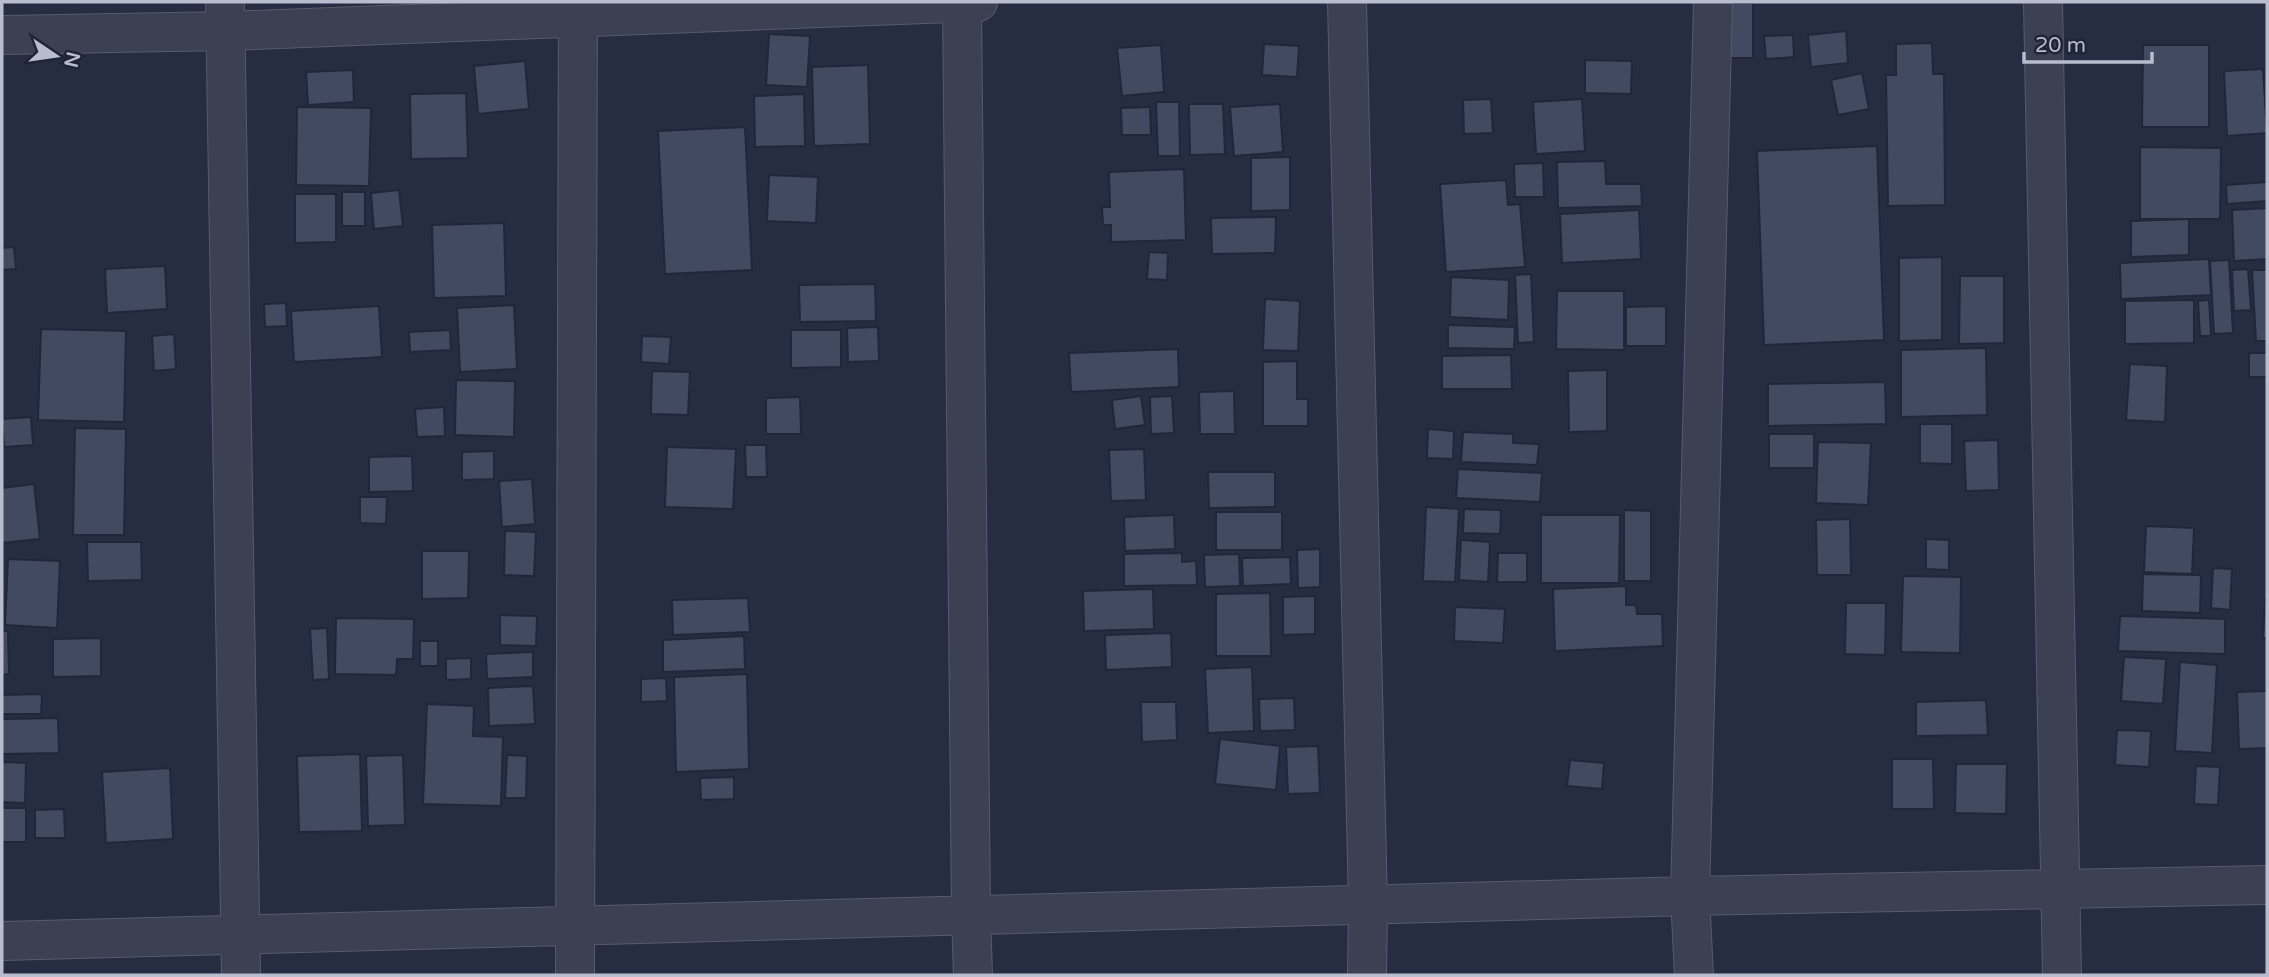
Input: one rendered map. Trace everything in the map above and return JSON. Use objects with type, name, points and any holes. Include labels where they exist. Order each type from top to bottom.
[{"type":"street","points":[[962,2],[973,975]]},
{"type":"street","points":[[2,35],[226,16],[978,2]]},
{"type":"street","points":[[1347,2],[1368,905],[1367,975]]},
{"type":"street","points":[[1694,975],[1690,896],[1713,2]]},
{"type":"street","points":[[2043,2],[2062,975]]},
{"type":"street","points":[[575,975],[578,10]]},
{"type":"street","points":[[226,16],[241,975]]},
{"type":"street","points":[[2,941],[1690,896],[2267,885]]},
{"type":"building","points":[[1721,3],[1753,3],[1753,58],[1720,58]]},
{"type":"building","points":[[1846,31],[1848,63],[1811,67],[1808,35]]},
{"type":"building","points":[[769,34],[810,36],[807,87],[766,85]]},
{"type":"building","points":[[1793,35],[1794,57],[1766,59],[1764,36]]},
{"type":"building","points":[[1932,43],[1933,74],[1944,74],[1945,205],[1888,206],[1886,75],[1896,75],[1896,44]]},
{"type":"building","points":[[1264,44],[1299,46],[1297,77],[1262,75]]},
{"type":"building","points":[[1161,45],[1164,92],[1122,96],[1117,48]]},
{"type":"building","points":[[2143,45],[2209,45],[2209,127],[2142,127]]},
{"type":"building","points":[[1585,60],[1632,61],[1631,94],[1585,93]]},
{"type":"building","points":[[525,61],[529,109],[478,114],[474,66]]},
{"type":"building","points":[[868,65],[870,144],[814,146],[812,67]]},
{"type":"building","points":[[2263,69],[2267,133],[2227,136],[2224,71]]},
{"type":"building","points":[[353,70],[354,102],[308,105],[306,72]]},
{"type":"building","points":[[1862,73],[1869,109],[1838,115],[1831,80]]},
{"type":"building","points":[[466,93],[468,158],[411,159],[410,94]]},
{"type":"building","points":[[804,94],[805,146],[755,147],[754,96]]},
{"type":"building","points":[[1491,99],[1493,133],[1464,134],[1463,100]]},
{"type":"building","points":[[1582,99],[1585,151],[1536,154],[1533,102]]},
{"type":"building","points":[[1156,102],[1179,102],[1180,156],[1158,156]]},
{"type":"building","points":[[1189,104],[1223,104],[1225,154],[1190,155]]},
{"type":"building","points":[[1280,104],[1283,152],[1234,156],[1230,107]]},
{"type":"building","points":[[297,107],[371,108],[369,186],[296,185]]},
{"type":"building","points":[[1150,107],[1151,135],[1122,135],[1121,108]]},
{"type":"building","points":[[745,127],[752,270],[665,274],[658,131]]},
{"type":"building","points":[[1877,146],[1884,340],[1764,345],[1757,151]]},
{"type":"building","points":[[2140,147],[2221,148],[2220,219],[2140,219]]},
{"type":"building","points":[[1290,157],[1290,210],[1251,211],[1251,158]]},
{"type":"building","points":[[1605,161],[1606,184],[1641,184],[1642,206],[1558,208],[1557,162]]},
{"type":"building","points":[[1543,163],[1544,197],[1515,197],[1514,164]]},
{"type":"building","points":[[1184,169],[1186,240],[1111,242],[1111,225],[1103,225],[1102,207],[1110,207],[1109,172]]},
{"type":"building","points":[[769,175],[818,177],[816,223],[767,221]]},
{"type":"building","points":[[1506,180],[1508,205],[1520,204],[1525,267],[1446,272],[1440,184]]},
{"type":"building","points":[[2267,182],[2267,201],[2227,204],[2226,185]]},
{"type":"building","points":[[399,190],[403,226],[374,229],[371,193]]},
{"type":"building","points":[[342,192],[365,192],[365,226],[342,226]]},
{"type":"building","points":[[295,194],[336,194],[336,242],[295,243]]},
{"type":"building","points":[[2267,208],[2267,259],[2234,261],[2232,210]]},
{"type":"building","points":[[1639,210],[1641,259],[1562,263],[1560,214]]},
{"type":"building","points":[[1276,217],[1275,253],[1212,254],[1211,218]]},
{"type":"building","points":[[2189,219],[2189,255],[2131,257],[2131,221]]},
{"type":"building","points":[[504,223],[506,296],[434,298],[432,225]]},
{"type":"building","points":[[14,247],[16,269],[2,270],[2,248]]},
{"type":"building","points":[[1149,252],[1168,253],[1167,280],[1147,279]]},
{"type":"building","points":[[1942,257],[1942,340],[1899,341],[1899,258]]},
{"type":"building","points":[[2209,259],[2211,295],[2121,299],[2120,263]]},
{"type":"building","points":[[2229,260],[2233,333],[2214,334],[2210,261]]},
{"type":"building","points":[[165,266],[167,309],[107,313],[105,269]]},
{"type":"building","points":[[2248,269],[2251,310],[2234,311],[2232,270]]},
{"type":"building","points":[[2252,270],[2267,270],[2267,341],[2256,341]]},
{"type":"building","points":[[1531,274],[1534,342],[1518,343],[1515,275]]},
{"type":"building","points":[[1960,276],[2004,276],[2004,343],[1959,344]]},
{"type":"building","points":[[1451,277],[1509,280],[1508,320],[1450,317]]},
{"type":"building","points":[[875,284],[876,321],[800,322],[799,285]]},
{"type":"building","points":[[1557,291],[1624,291],[1624,350],[1556,349]]},
{"type":"building","points":[[1265,299],[1300,301],[1298,351],[1263,350]]},
{"type":"building","points":[[2194,300],[2194,343],[2125,344],[2125,301]]},
{"type":"building","points":[[2209,300],[2211,336],[2200,336],[2198,301]]},
{"type":"building","points":[[286,303],[287,326],[265,327],[264,304]]},
{"type":"building","points":[[514,305],[517,369],[460,372],[457,308]]},
{"type":"building","points":[[379,306],[382,357],[294,362],[291,311]]},
{"type":"building","points":[[1666,306],[1666,346],[1626,346],[1626,307]]},
{"type":"building","points":[[1448,325],[1515,327],[1514,349],[1448,348]]},
{"type":"building","points":[[878,327],[879,361],[848,362],[847,328]]},
{"type":"building","points":[[41,329],[126,331],[124,422],[38,420]]},
{"type":"building","points":[[450,330],[451,350],[410,352],[409,332]]},
{"type":"building","points":[[791,330],[841,330],[841,367],[791,368]]},
{"type":"building","points":[[174,334],[176,369],[154,371],[152,336]]},
{"type":"building","points":[[642,336],[671,337],[669,364],[641,362]]},
{"type":"building","points":[[1986,348],[1987,415],[1901,417],[1901,350]]},
{"type":"building","points":[[1178,349],[1179,387],[1071,392],[1069,353]]},
{"type":"building","points":[[2249,353],[2267,353],[2267,377],[2249,377]]},
{"type":"building","points":[[1511,355],[1512,389],[1442,389],[1442,356]]},
{"type":"building","points":[[1297,361],[1297,399],[1308,399],[1308,426],[1263,426],[1263,362]]},
{"type":"building","points":[[2130,364],[2167,366],[2165,422],[2126,420]]},
{"type":"building","points":[[1607,370],[1607,431],[1569,432],[1568,371]]},
{"type":"building","points":[[652,371],[690,372],[688,415],[651,414]]},
{"type":"building","points":[[456,380],[515,381],[514,437],[455,435]]},
{"type":"building","points":[[1885,382],[1886,424],[1768,426],[1768,384]]},
{"type":"building","points":[[1234,391],[1235,434],[1200,434],[1199,392]]},
{"type":"building","points":[[1141,396],[1145,425],[1115,429],[1112,400]]},
{"type":"building","points":[[1172,396],[1174,433],[1151,434],[1150,397]]},
{"type":"building","points":[[800,397],[801,434],[766,434],[766,398]]},
{"type":"building","points":[[444,407],[445,436],[417,437],[415,409]]},
{"type":"building","points":[[31,417],[33,445],[4,447],[2,419]]},
{"type":"building","points":[[1920,424],[1952,424],[1952,464],[1920,463]]},
{"type":"building","points":[[75,428],[126,429],[124,535],[73,535]]},
{"type":"building","points":[[1428,429],[1454,431],[1453,459],[1427,458]]},
{"type":"building","points":[[1463,432],[1513,434],[1513,443],[1539,444],[1537,465],[1461,462]]},
{"type":"building","points":[[1769,434],[1814,434],[1814,468],[1769,468]]},
{"type":"building","points":[[1998,440],[1999,490],[1966,491],[1964,441]]},
{"type":"building","points":[[1818,442],[1871,443],[1868,505],[1816,503]]},
{"type":"building","points":[[745,445],[766,445],[767,477],[746,477]]},
{"type":"building","points":[[667,447],[736,449],[733,509],[665,507]]},
{"type":"building","points":[[1144,449],[1146,500],[1111,501],[1109,450]]},
{"type":"building","points":[[494,451],[494,479],[462,480],[462,452]]},
{"type":"building","points":[[412,456],[413,491],[369,492],[369,457]]},
{"type":"building","points":[[1458,469],[1542,473],[1540,502],[1456,498]]},
{"type":"building","points":[[1208,472],[1275,472],[1275,507],[1209,508]]},
{"type":"building","points":[[532,479],[535,524],[502,527],[499,481]]},
{"type":"building","points":[[34,484],[40,539],[2,543],[2,488]]},
{"type":"building","points":[[360,497],[387,497],[386,524],[360,523]]},
{"type":"building","points":[[1426,507],[1459,509],[1455,582],[1423,581]]},
{"type":"building","points":[[1464,509],[1501,510],[1500,534],[1463,533]]},
{"type":"building","points":[[1624,510],[1651,511],[1651,581],[1624,581]]},
{"type":"building","points":[[1216,512],[1282,512],[1282,550],[1216,550]]},
{"type":"building","points":[[1174,515],[1175,549],[1125,551],[1124,517]]},
{"type":"building","points":[[1541,515],[1620,515],[1619,583],[1541,583]]},
{"type":"building","points":[[1850,519],[1851,575],[1817,575],[1816,520]]},
{"type":"building","points":[[2146,526],[2194,528],[2192,574],[2144,572]]},
{"type":"building","points":[[505,531],[536,532],[534,576],[504,575]]},
{"type":"building","points":[[1926,539],[1949,540],[1949,570],[1926,569]]},
{"type":"building","points":[[1461,540],[1490,542],[1488,582],[1459,580]]},
{"type":"building","points":[[87,542],[141,542],[142,580],[88,581]]},
{"type":"building","points":[[1320,549],[1320,587],[1298,588],[1297,550]]},
{"type":"building","points":[[422,551],[469,551],[468,598],[422,599]]},
{"type":"building","points":[[1182,553],[1182,562],[1196,561],[1197,585],[1124,586],[1124,554]]},
{"type":"building","points":[[1498,553],[1527,553],[1527,582],[1497,582]]},
{"type":"building","points":[[1239,554],[1240,586],[1205,587],[1204,555]]},
{"type":"building","points":[[1290,557],[1291,584],[1243,586],[1242,558]]},
{"type":"building","points":[[8,559],[60,561],[57,628],[5,625]]},
{"type":"building","points":[[2213,568],[2232,569],[2230,610],[2211,608]]},
{"type":"building","points":[[2143,574],[2201,575],[2200,613],[2142,611]]},
{"type":"building","points":[[1903,576],[1961,577],[1960,653],[1901,652]]},
{"type":"building","points":[[1626,586],[1626,605],[1636,605],[1637,614],[1662,614],[1663,646],[1555,651],[1553,589]]},
{"type":"building","points":[[1153,589],[1154,629],[1084,631],[1083,591]]},
{"type":"building","points":[[1270,593],[1271,656],[1216,656],[1216,594]]},
{"type":"building","points":[[1315,596],[1315,634],[1283,635],[1283,597]]},
{"type":"building","points":[[748,598],[750,632],[673,635],[672,600]]},
{"type":"building","points":[[2265,599],[2267,638],[2263,638]]},
{"type":"building","points":[[1846,603],[1886,603],[1885,655],[1845,654]]},
{"type":"building","points":[[1455,607],[1505,609],[1503,643],[1454,641]]},
{"type":"building","points":[[500,615],[537,616],[536,646],[500,645]]},
{"type":"building","points":[[2120,616],[2225,619],[2225,654],[2118,651]]},
{"type":"building","points":[[336,618],[414,619],[413,659],[397,659],[396,675],[335,674]]},
{"type":"building","points":[[327,628],[329,679],[313,680],[310,629]]},
{"type":"building","points":[[2,631],[8,631],[9,674],[2,675]]},
{"type":"building","points":[[1171,633],[1172,667],[1106,670],[1105,635]]},
{"type":"building","points":[[744,636],[745,669],[663,672],[663,640]]},
{"type":"building","points":[[101,638],[101,676],[53,677],[53,639]]},
{"type":"building","points":[[420,641],[438,641],[438,666],[420,666]]},
{"type":"building","points":[[533,652],[533,677],[487,679],[486,654]]},
{"type":"building","points":[[2124,657],[2166,659],[2163,704],[2121,701]]},
{"type":"building","points":[[471,658],[471,679],[446,680],[446,659]]},
{"type":"building","points":[[2180,662],[2217,665],[2212,753],[2175,751]]},
{"type":"building","points":[[1252,667],[1254,731],[1208,733],[1205,669]]},
{"type":"building","points":[[747,674],[749,769],[676,772],[674,677]]},
{"type":"building","points":[[666,678],[667,701],[641,702],[641,679]]},
{"type":"building","points":[[533,686],[535,724],[489,726],[488,688]]},
{"type":"building","points":[[2267,691],[2267,748],[2239,749],[2237,692]]},
{"type":"building","points":[[42,694],[41,714],[2,714],[2,695]]},
{"type":"building","points":[[1294,698],[1295,730],[1260,731],[1259,699]]},
{"type":"building","points":[[1986,700],[1988,735],[1916,736],[1916,702]]},
{"type":"building","points":[[1141,702],[1176,702],[1177,740],[1142,742]]},
{"type":"building","points":[[427,704],[474,706],[473,736],[503,737],[501,806],[423,804]]},
{"type":"building","points":[[58,718],[59,753],[2,754],[2,719]]},
{"type":"building","points":[[2117,730],[2151,731],[2149,767],[2115,765]]},
{"type":"building","points":[[1220,739],[1280,746],[1276,790],[1215,784]]},
{"type":"building","points":[[1318,746],[1320,793],[1288,794],[1286,747]]},
{"type":"building","points":[[360,754],[362,831],[299,832],[297,756]]},
{"type":"building","points":[[403,755],[405,825],[368,826],[366,756]]},
{"type":"building","points":[[507,755],[527,756],[526,798],[505,798]]},
{"type":"building","points":[[1892,759],[1933,759],[1934,809],[1892,809]]},
{"type":"building","points":[[1570,760],[1604,763],[1602,789],[1567,786]]},
{"type":"building","points":[[2,762],[26,763],[25,803],[2,802]]},
{"type":"building","points":[[1956,764],[2007,764],[2006,814],[1955,813]]},
{"type":"building","points":[[2196,766],[2220,767],[2218,805],[2194,804]]},
{"type":"building","points":[[170,768],[173,839],[106,843],[102,772]]},
{"type":"building","points":[[734,777],[734,799],[701,800],[700,778]]},
{"type":"building","points":[[2,808],[26,808],[26,842],[2,842]]},
{"type":"building","points":[[64,809],[65,838],[35,838],[35,810]]}]
